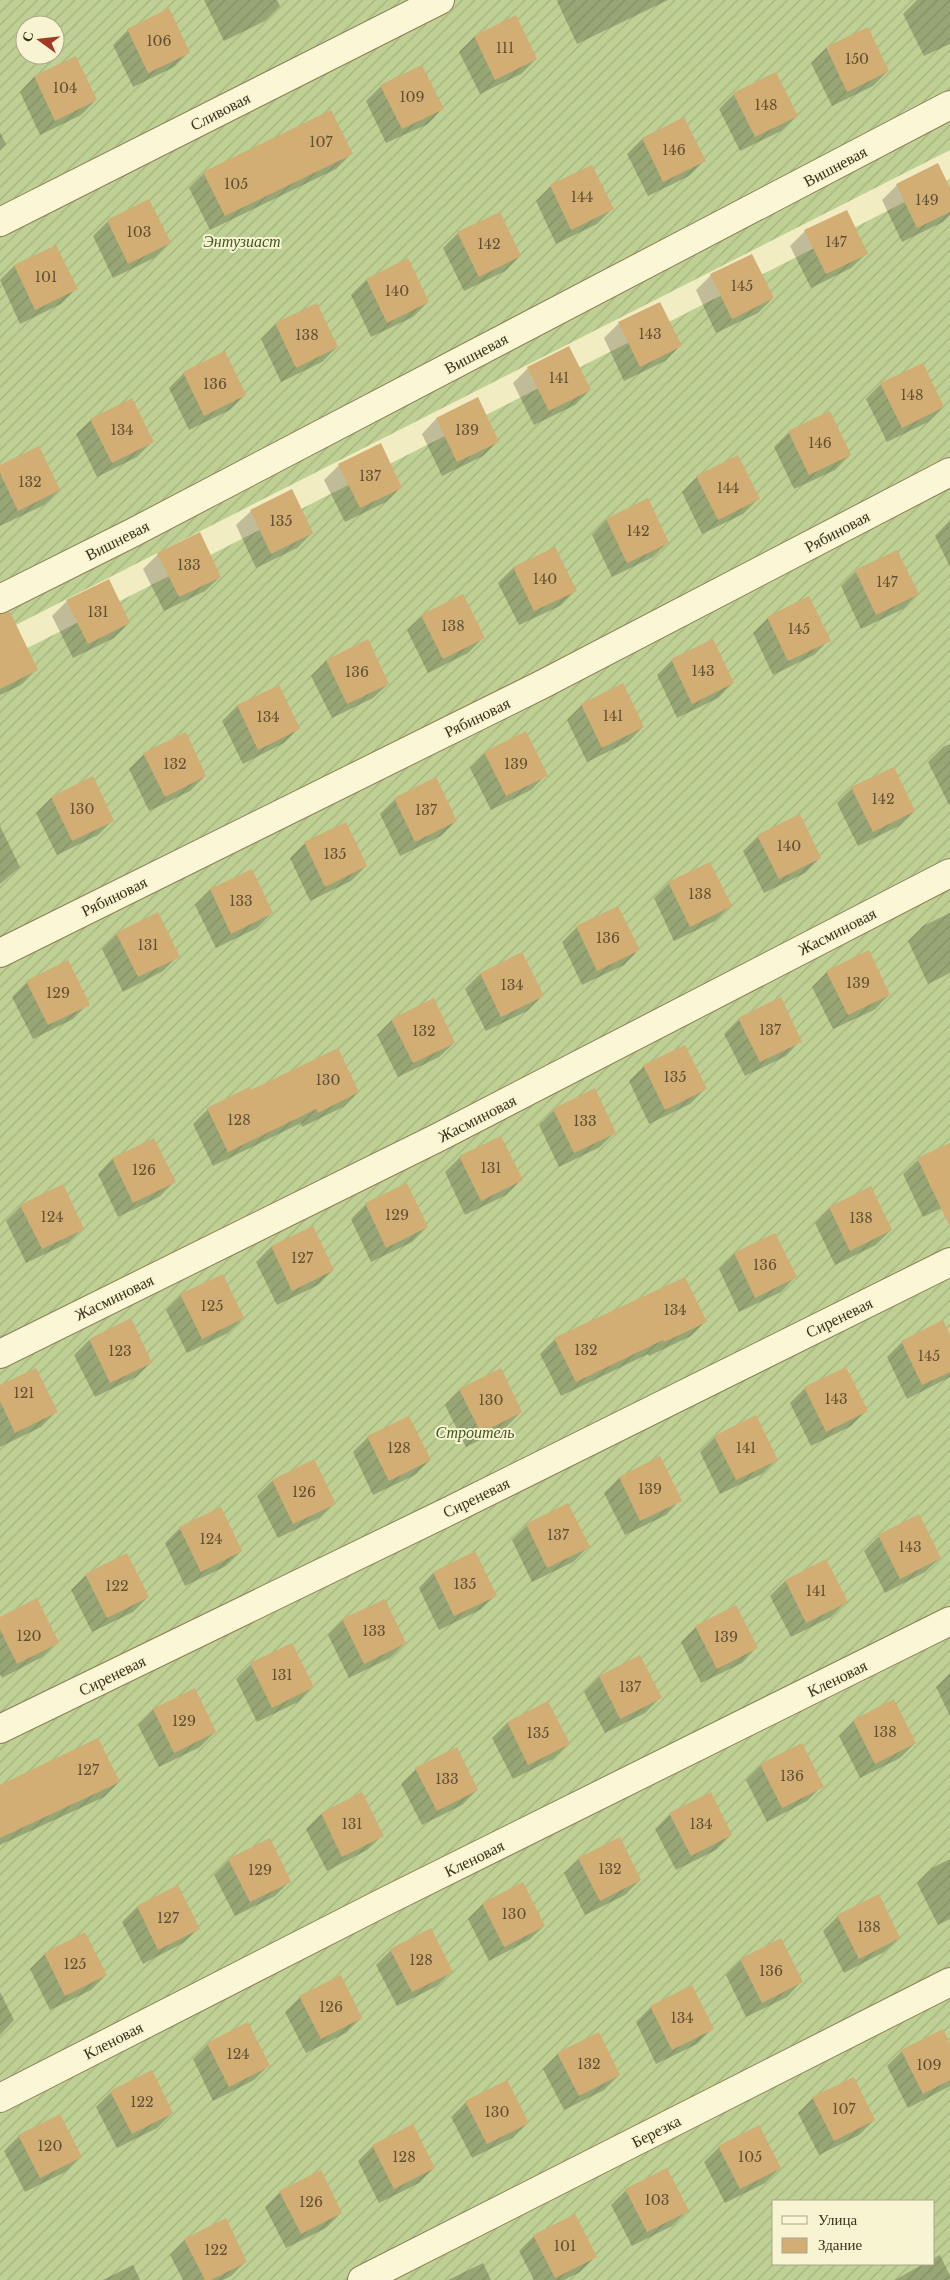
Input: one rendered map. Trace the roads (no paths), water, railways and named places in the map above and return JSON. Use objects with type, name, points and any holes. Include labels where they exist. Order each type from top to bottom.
[{"type":"street","name":"Сливовая","points":[[0,222],[440,0]]},
{"type":"street","name":"Вишневая","points":[[0,599],[132,533],[950,105]]},
{"type":"street","name":"Рябиновая","points":[[0,953],[541,685],[950,472]]},
{"type":"street","name":"Жасминовая","points":[[0,1354],[430,1142],[950,872]]},
{"type":"street","name":"Сиреневая","points":[[0,1730],[448,1511],[950,1262]]},
{"type":"street","name":"Кленовая","points":[[0,2098],[391,1899],[950,1621]]},
{"type":"street","name":"Березка","points":[[362,2280],[950,1982]]},
{"type":"park label","name":"Энтузиаст","points":[[242,241]]},
{"type":"park label","name":"Строитель","points":[[475,1432]]}]
